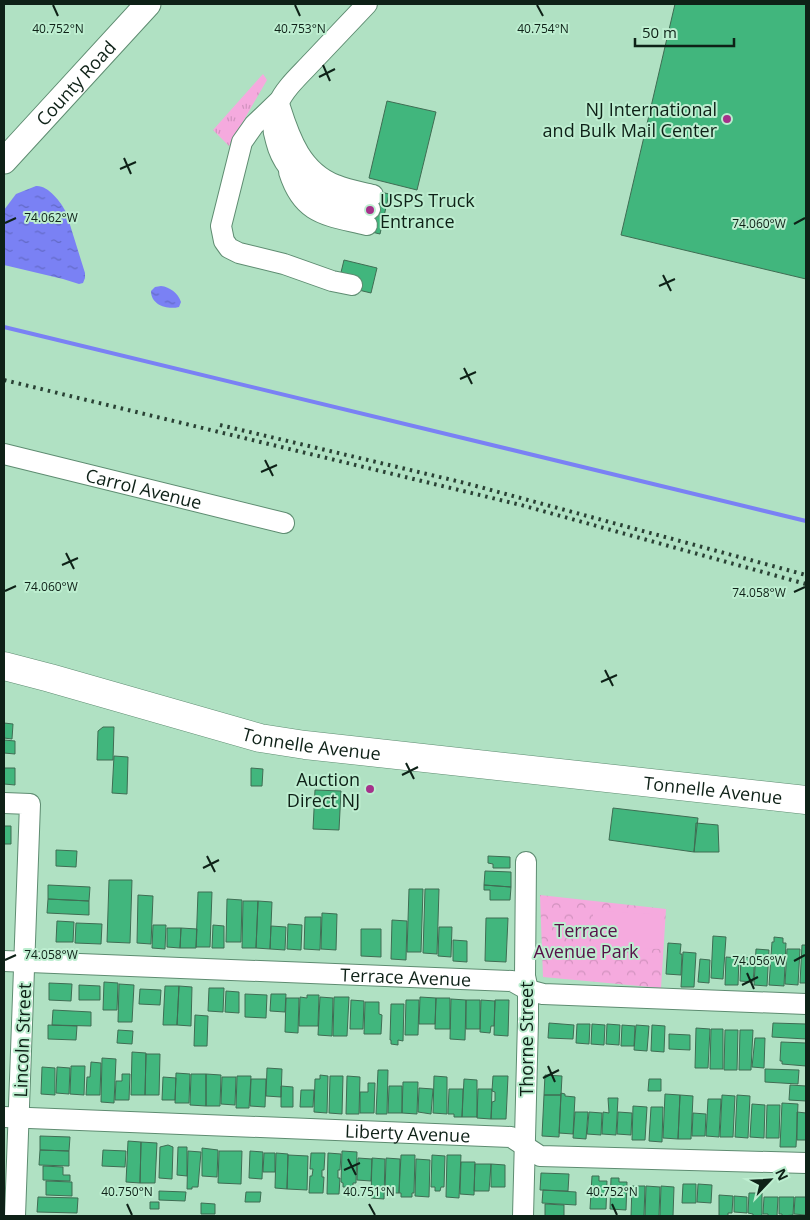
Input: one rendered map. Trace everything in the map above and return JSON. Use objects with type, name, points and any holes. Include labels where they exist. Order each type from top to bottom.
[{"type":"highway","name":"Tonnelle Avenue","points":[[4,666],[260,738],[305,746],[806,800]]},
{"type":"highway","name":"Tonnelle Avenue","points":[[4,684],[258,752],[305,762],[532,788],[806,811]]},
{"type":"main road","name":"County Road","points":[[4,162],[148,4]]},
{"type":"street","points":[[354,279],[332,281],[284,264],[234,251],[226,245],[222,236],[221,226],[244,136],[278,102],[295,80],[367,4]]},
{"type":"street","points":[[278,102],[293,144],[310,167],[317,174],[370,210],[320,193],[288,168],[281,156],[273,131],[273,120],[278,102]]},
{"type":"street","name":"Carrol Avenue","points":[[4,454],[284,523]]},
{"type":"street","name":"Lincoln Street","points":[[4,803],[30,804],[25,962],[12,1118],[15,1216]]},
{"type":"street","name":"Thorne Street","points":[[523,1216],[528,990],[526,976],[526,862]]},
{"type":"street","name":"Terrace Avenue","points":[[4,961],[512,981],[528,990],[555,995],[806,1004]]},
{"type":"street","name":"Liberty Avenue","points":[[12,1118],[511,1137],[540,1156],[806,1163]]},
{"type":"green space","points":[[263,74],[267,80],[229,146],[213,130]]},
{"type":"green space","name":"Terrace Avenue Park","points":[[540,895],[666,909],[661,988],[543,977]]},
{"type":"green space","points":[[593,910],[664,915],[662,949],[593,947]]},
{"type":"water","points":[[36,186],[41,186],[49,191],[66,212],[85,273],[83,283],[79,284],[4,265],[4,210],[16,194]]},
{"type":"water","points":[[161,286],[176,293],[181,302],[179,307],[165,307],[154,300],[151,291],[155,287]]},
{"type":"building","name":"NJ International and Bulk Mail Center","points":[[675,4],[806,4],[806,279],[621,235]]},
{"type":"building","points":[[387,101],[436,112],[417,190],[369,178]]},
{"type":"building","name":"USPS Truck Entrance","points":[[360,187],[389,194],[380,234],[351,227]]},
{"type":"building","points":[[344,260],[377,268],[371,293],[338,285]]},
{"type":"building","points":[[4,723],[13,724],[12,739],[4,738]]},
{"type":"building","points":[[103,727],[114,727],[113,760],[97,760],[98,731]]},
{"type":"building","points":[[4,740],[15,741],[15,754],[4,753]]},
{"type":"building","points":[[114,756],[128,757],[127,794],[112,793]]},
{"type":"building","points":[[4,768],[15,768],[15,785],[4,784]]},
{"type":"building","points":[[251,768],[263,769],[262,786],[251,786]]},
{"type":"building","points":[[315,790],[341,791],[339,830],[313,829]]},
{"type":"building","points":[[613,808],[698,818],[694,852],[609,840]]},
{"type":"building","points":[[696,823],[718,825],[719,852],[694,852]]},
{"type":"building","points":[[4,826],[11,826],[11,844],[4,844]]},
{"type":"building","points":[[56,850],[77,851],[76,867],[56,866]]},
{"type":"building","points":[[488,856],[510,857],[510,868],[493,868],[493,864],[488,863]]},
{"type":"building","points":[[485,871],[511,872],[511,887],[484,885]]},
{"type":"building","points":[[109,880],[132,880],[130,943],[107,942]]},
{"type":"building","points":[[48,885],[90,887],[89,901],[48,899]]},
{"type":"building","points":[[484,885],[511,887],[510,900],[490,900],[490,890],[484,890]]},
{"type":"building","points":[[409,889],[423,889],[421,952],[407,952]]},
{"type":"building","points":[[425,889],[439,889],[437,954],[423,953]]},
{"type":"building","points":[[198,892],[212,892],[210,947],[196,947]]},
{"type":"building","points":[[138,895],[153,896],[151,944],[137,943]]},
{"type":"building","points":[[48,899],[89,901],[89,915],[47,913]]},
{"type":"building","points":[[227,899],[242,900],[241,942],[226,942]]},
{"type":"building","points":[[243,901],[258,901],[256,948],[242,948]]},
{"type":"building","points":[[258,901],[272,902],[270,949],[256,948]]},
{"type":"building","points":[[322,913],[337,914],[336,950],[321,949]]},
{"type":"building","points":[[305,917],[321,917],[320,950],[304,949]]},
{"type":"building","points":[[486,918],[508,918],[506,962],[485,961]]},
{"type":"building","points":[[392,920],[407,921],[406,960],[391,959]]},
{"type":"building","points":[[57,921],[74,922],[73,942],[56,942]]},
{"type":"building","points":[[76,923],[102,924],[101,944],[75,943]]},
{"type":"building","points":[[288,924],[302,925],[301,950],[287,949]]},
{"type":"building","points":[[153,925],[166,925],[165,949],[152,948]]},
{"type":"building","points":[[213,925],[224,926],[224,948],[212,948]]},
{"type":"building","points":[[271,926],[286,927],[285,950],[270,949]]},
{"type":"building","points":[[439,927],[452,927],[451,957],[438,956]]},
{"type":"building","points":[[167,928],[181,928],[180,948],[167,947]]},
{"type":"building","points":[[181,928],[197,929],[196,948],[180,948]]},
{"type":"building","points":[[361,929],[381,929],[381,957],[361,956]]},
{"type":"building","points":[[713,936],[726,937],[723,979],[711,978]]},
{"type":"building","points":[[774,937],[783,938],[783,943],[786,943],[784,986],[769,985]]},
{"type":"building","points":[[453,940],[467,941],[467,962],[453,961]]},
{"type":"building","points":[[668,943],[681,944],[681,975],[666,974]]},
{"type":"building","points":[[802,945],[806,945],[806,983],[800,983]]},
{"type":"building","points":[[756,949],[769,950],[767,986],[754,985]]},
{"type":"building","points":[[787,949],[800,949],[798,985],[785,984]]},
{"type":"building","points":[[683,952],[696,953],[694,987],[681,987]]},
{"type":"building","points":[[726,957],[739,958],[738,985],[725,985]]},
{"type":"building","points":[[741,957],[755,958],[753,982],[740,981]]},
{"type":"building","points":[[700,959],[710,960],[709,983],[698,982]]},
{"type":"building","points":[[104,982],[118,983],[117,1010],[103,1010]]},
{"type":"building","points":[[49,983],[72,984],[71,1001],[49,1000]]},
{"type":"building","points":[[119,984],[134,985],[132,1022],[118,1022]]},
{"type":"building","points":[[79,985],[100,986],[100,1000],[79,1000]]},
{"type":"building","points":[[165,986],[179,986],[177,1025],[163,1025]]},
{"type":"building","points":[[179,986],[192,987],[191,1026],[177,1025]]},
{"type":"building","points":[[209,988],[224,988],[223,1012],[208,1011]]},
{"type":"building","points":[[140,989],[161,990],[160,1005],[139,1004]]},
{"type":"building","points":[[226,991],[239,992],[239,1013],[225,1012]]},
{"type":"building","points":[[245,994],[267,995],[266,1018],[245,1017]]},
{"type":"building","points":[[271,994],[286,994],[285,1012],[270,1011]]},
{"type":"building","points":[[307,995],[319,995],[318,1026],[299,1026],[300,997],[307,998]]},
{"type":"building","points":[[320,997],[333,998],[332,1036],[318,1035]]},
{"type":"building","points":[[334,997],[349,997],[347,1036],[333,1036]]},
{"type":"building","points":[[420,997],[436,998],[435,1024],[419,1024]]},
{"type":"building","points":[[286,998],[299,998],[298,1033],[285,1032]]},
{"type":"building","points":[[436,998],[450,998],[450,1029],[435,1029]]},
{"type":"building","points":[[451,999],[466,1000],[465,1040],[450,1039]]},
{"type":"building","points":[[351,1000],[364,1001],[363,1029],[350,1029]]},
{"type":"building","points":[[406,1000],[419,1000],[418,1035],[405,1035]]},
{"type":"building","points":[[466,1000],[480,1000],[480,1029],[466,1029]]},
{"type":"building","points":[[481,1000],[495,1001],[494,1026],[491,1026],[490,1033],[480,1032]]},
{"type":"building","points":[[495,1000],[509,1000],[508,1036],[494,1035]]},
{"type":"building","points":[[365,1002],[379,1002],[379,1014],[382,1015],[381,1034],[364,1034]]},
{"type":"building","points":[[391,1004],[404,1004],[403,1041],[398,1040],[398,1045],[391,1044],[390,1040]]},
{"type":"building","points":[[53,1010],[91,1012],[91,1026],[52,1025]]},
{"type":"building","points":[[195,1015],[208,1016],[207,1046],[194,1046]]},
{"type":"building","points":[[549,1023],[574,1025],[573,1039],[548,1038]]},
{"type":"building","points":[[773,1023],[806,1024],[806,1039],[772,1037]]},
{"type":"building","points":[[577,1024],[590,1024],[589,1044],[576,1043]]},
{"type":"building","points":[[592,1024],[605,1025],[604,1045],[591,1044]]},
{"type":"building","points":[[607,1024],[620,1025],[619,1045],[606,1044]]},
{"type":"building","points":[[48,1025],[77,1026],[76,1040],[48,1039]]},
{"type":"building","points":[[622,1025],[635,1026],[634,1046],[621,1046]]},
{"type":"building","points":[[636,1025],[649,1026],[647,1051],[634,1050]]},
{"type":"building","points":[[652,1025],[665,1026],[664,1052],[651,1051]]},
{"type":"building","points":[[696,1028],[710,1029],[708,1068],[695,1068]]},
{"type":"building","points":[[711,1029],[723,1029],[723,1069],[710,1069]]},
{"type":"building","points":[[118,1030],[133,1031],[132,1044],[117,1043]]},
{"type":"building","points":[[725,1030],[738,1030],[737,1070],[724,1070]]},
{"type":"building","points":[[740,1030],[753,1030],[751,1070],[739,1070]]},
{"type":"building","points":[[669,1034],[690,1035],[690,1050],[669,1049]]},
{"type":"building","points":[[755,1038],[765,1038],[764,1068],[752,1067]]},
{"type":"building","points":[[781,1042],[806,1043],[806,1066],[782,1064],[782,1061],[780,1061]]},
{"type":"building","points":[[132,1052],[146,1053],[145,1095],[131,1095]]},
{"type":"building","points":[[146,1054],[160,1054],[159,1095],[145,1095]]},
{"type":"building","points":[[102,1058],[116,1059],[114,1103],[101,1102]]},
{"type":"building","points":[[91,1062],[101,1063],[100,1095],[86,1095],[87,1077],[90,1077]]},
{"type":"building","points":[[71,1066],[85,1066],[84,1095],[70,1094]]},
{"type":"building","points":[[42,1067],[55,1068],[55,1095],[41,1094]]},
{"type":"building","points":[[57,1067],[70,1068],[69,1094],[56,1093]]},
{"type":"building","points":[[267,1068],[282,1069],[281,1097],[266,1096]]},
{"type":"building","points":[[765,1069],[799,1070],[798,1084],[765,1082]]},
{"type":"building","points":[[378,1070],[388,1070],[387,1114],[376,1114]]},
{"type":"building","points":[[176,1073],[190,1074],[189,1103],[175,1103]]},
{"type":"building","points":[[122,1074],[130,1074],[129,1100],[115,1100],[116,1081],[122,1081]]},
{"type":"building","points":[[191,1074],[206,1074],[206,1106],[190,1105]]},
{"type":"building","points":[[206,1074],[221,1075],[220,1106],[206,1106]]},
{"type":"building","points":[[320,1075],[328,1076],[327,1113],[314,1112],[315,1079],[320,1079]]},
{"type":"building","points":[[545,1075],[562,1076],[561,1095],[544,1095]]},
{"type":"building","points":[[237,1076],[251,1076],[249,1108],[236,1108]]},
{"type":"building","points":[[330,1076],[343,1076],[342,1114],[329,1113]]},
{"type":"building","points":[[347,1076],[360,1077],[359,1114],[346,1114]]},
{"type":"building","points":[[434,1076],[447,1077],[447,1114],[433,1113]]},
{"type":"building","points":[[493,1076],[508,1076],[506,1119],[491,1119],[492,1102],[495,1101],[495,1092],[492,1091]]},
{"type":"building","points":[[163,1077],[176,1078],[175,1100],[162,1100]]},
{"type":"building","points":[[222,1077],[236,1077],[235,1105],[221,1104]]},
{"type":"building","points":[[251,1079],[266,1079],[265,1107],[250,1106]]},
{"type":"building","points":[[464,1079],[477,1080],[477,1117],[462,1117]]},
{"type":"building","points":[[649,1079],[661,1079],[661,1091],[648,1091]]},
{"type":"building","points":[[403,1082],[418,1082],[417,1114],[402,1113]]},
{"type":"building","points":[[368,1083],[375,1083],[374,1113],[360,1113],[360,1092],[368,1092]]},
{"type":"building","points":[[790,1085],[806,1086],[806,1101],[789,1100]]},
{"type":"building","points":[[281,1086],[293,1087],[293,1107],[281,1107]]},
{"type":"building","points":[[389,1086],[402,1086],[402,1113],[388,1113]]},
{"type":"building","points":[[419,1088],[433,1089],[431,1114],[418,1112]]},
{"type":"building","points":[[449,1089],[463,1089],[462,1117],[454,1117],[454,1114],[448,1114]]},
{"type":"building","points":[[478,1089],[492,1089],[491,1119],[477,1118]]},
{"type":"building","points":[[301,1090],[314,1090],[313,1107],[300,1107]]},
{"type":"building","points":[[561,1093],[565,1094],[565,1096],[575,1097],[573,1134],[559,1133]]},
{"type":"building","points":[[665,1094],[680,1095],[678,1139],[663,1138]]},
{"type":"building","points":[[544,1095],[561,1095],[559,1137],[542,1136]]},
{"type":"building","points":[[680,1095],[693,1096],[691,1139],[678,1139]]},
{"type":"building","points":[[722,1095],[735,1096],[733,1137],[720,1137]]},
{"type":"building","points":[[737,1095],[750,1096],[748,1138],[735,1137]]},
{"type":"building","points":[[608,1098],[618,1098],[616,1135],[602,1134],[603,1112],[609,1113]]},
{"type":"building","points":[[708,1099],[721,1099],[719,1137],[706,1136]]},
{"type":"building","points":[[782,1103],[798,1104],[796,1147],[780,1147]]},
{"type":"building","points":[[752,1104],[765,1105],[764,1138],[750,1137]]},
{"type":"building","points":[[767,1105],[780,1105],[779,1138],[766,1138]]},
{"type":"building","points":[[633,1106],[647,1107],[645,1140],[632,1140]]},
{"type":"building","points":[[651,1107],[663,1107],[662,1142],[649,1141]]},
{"type":"building","points":[[575,1112],[588,1112],[586,1139],[573,1138]]},
{"type":"building","points":[[589,1112],[602,1113],[601,1135],[587,1134]]},
{"type":"building","points":[[618,1112],[632,1113],[631,1135],[617,1134]]},
{"type":"building","points":[[797,1112],[806,1113],[806,1140],[797,1140]]},
{"type":"building","points":[[693,1113],[706,1114],[705,1136],[692,1136]]},
{"type":"building","points":[[40,1136],[70,1137],[69,1151],[40,1150]]},
{"type":"building","points":[[128,1141],[141,1142],[140,1183],[126,1182]]},
{"type":"building","points":[[141,1142],[157,1143],[155,1183],[140,1183]]},
{"type":"building","points":[[168,1145],[173,1147],[172,1179],[159,1178],[160,1147]]},
{"type":"building","points":[[178,1147],[187,1147],[187,1176],[177,1175]]},
{"type":"building","points":[[202,1148],[218,1150],[217,1177],[202,1176]]},
{"type":"building","points":[[40,1150],[69,1151],[69,1166],[39,1165]]},
{"type":"building","points":[[103,1150],[126,1151],[125,1167],[102,1166]]},
{"type":"building","points":[[188,1151],[201,1152],[198,1187],[192,1187],[192,1189],[187,1189]]},
{"type":"building","points":[[219,1151],[242,1151],[241,1184],[218,1183]]},
{"type":"building","points":[[250,1151],[263,1152],[262,1179],[249,1178]]},
{"type":"building","points":[[342,1151],[357,1152],[356,1183],[353,1183],[353,1187],[343,1187],[341,1182]]},
{"type":"building","points":[[264,1153],[275,1153],[275,1172],[263,1172]]},
{"type":"building","points":[[276,1153],[288,1154],[287,1189],[275,1188]]},
{"type":"building","points":[[311,1153],[325,1153],[324,1170],[322,1170],[322,1177],[324,1177],[323,1193],[309,1193],[310,1176],[312,1176],[313,1169],[310,1169]]},
{"type":"building","points":[[328,1153],[341,1154],[340,1170],[338,1170],[338,1178],[340,1178],[339,1194],[327,1194]]},
{"type":"building","points":[[288,1155],[308,1156],[307,1190],[287,1189]]},
{"type":"building","points":[[401,1155],[415,1155],[414,1193],[412,1193],[412,1197],[401,1197],[401,1193],[399,1193]]},
{"type":"building","points":[[432,1155],[445,1156],[444,1187],[441,1187],[440,1191],[435,1191],[435,1187],[431,1187]]},
{"type":"building","points":[[447,1155],[461,1155],[459,1198],[446,1197]]},
{"type":"building","points":[[358,1158],[372,1159],[371,1181],[357,1180]]},
{"type":"building","points":[[372,1158],[385,1159],[384,1199],[371,1198]]},
{"type":"building","points":[[386,1158],[400,1159],[399,1193],[385,1193]]},
{"type":"building","points":[[416,1159],[430,1160],[429,1197],[415,1196]]},
{"type":"building","points":[[461,1162],[475,1162],[474,1195],[460,1194]]},
{"type":"building","points":[[475,1164],[491,1164],[489,1191],[474,1191]]},
{"type":"building","points":[[491,1164],[505,1165],[505,1187],[491,1187]]},
{"type":"building","points":[[43,1166],[63,1167],[63,1175],[70,1175],[70,1181],[43,1180]]},
{"type":"building","points":[[541,1173],[569,1174],[568,1191],[540,1190]]},
{"type":"building","points":[[592,1176],[599,1176],[599,1181],[607,1181],[606,1209],[590,1209]]},
{"type":"building","points":[[611,1178],[619,1178],[619,1182],[627,1182],[626,1210],[610,1209]]},
{"type":"building","points":[[46,1181],[72,1182],[72,1196],[46,1195]]},
{"type":"building","points":[[683,1184],[696,1184],[696,1203],[682,1203]]},
{"type":"building","points":[[698,1184],[712,1185],[711,1203],[697,1202]]},
{"type":"building","points":[[632,1186],[645,1186],[644,1216],[631,1216]]},
{"type":"building","points":[[646,1186],[660,1187],[659,1216],[645,1216]]},
{"type":"building","points":[[661,1186],[674,1187],[673,1216],[660,1216]]},
{"type":"building","points":[[543,1190],[576,1192],[576,1205],[542,1203]]},
{"type":"building","points":[[159,1191],[186,1192],[185,1201],[159,1200]]},
{"type":"building","points":[[246,1192],[261,1192],[260,1202],[245,1202]]},
{"type":"building","points":[[749,1193],[762,1193],[762,1216],[753,1216],[753,1214],[748,1213]]},
{"type":"building","points":[[719,1195],[733,1196],[732,1213],[728,1213],[728,1216],[719,1216]]},
{"type":"building","points":[[734,1196],[747,1197],[747,1213],[734,1212]]},
{"type":"building","points":[[38,1197],[78,1198],[77,1213],[37,1212]]},
{"type":"building","points":[[764,1197],[778,1197],[777,1216],[763,1214]]},
{"type":"building","points":[[779,1197],[794,1197],[793,1215],[782,1216],[782,1214],[779,1214]]},
{"type":"building","points":[[795,1197],[806,1197],[806,1215],[794,1214]]},
{"type":"building","points":[[150,1202],[159,1202],[159,1209],[150,1209]]},
{"type":"building","points":[[201,1203],[215,1204],[215,1214],[201,1214]]},
{"type":"building","points":[[545,1204],[564,1205],[564,1216],[545,1216]]},
{"type":"waterway","points":[[4,327],[806,521]]},
{"type":"railway","points":[[4,380],[521,505],[806,584]]},
{"type":"railway","points":[[220,425],[465,483],[806,575]]},
{"type":"place","name":"NJ International and Bulk Mail Center","points":[[727,119]]},
{"type":"place","name":"USPS Truck Entrance","points":[[370,210]]},
{"type":"place","name":"Auction Direct NJ","points":[[370,789]]}]
